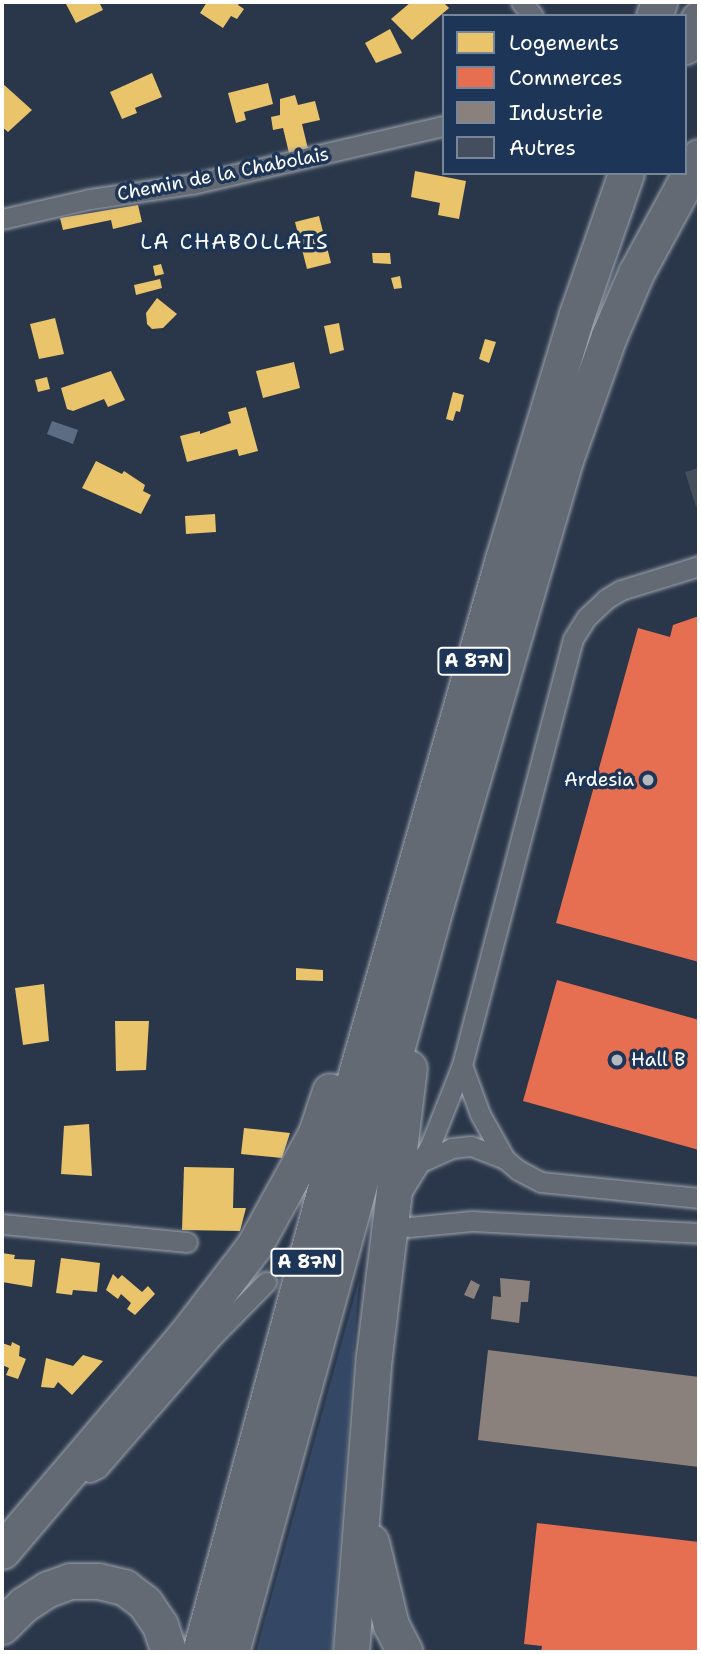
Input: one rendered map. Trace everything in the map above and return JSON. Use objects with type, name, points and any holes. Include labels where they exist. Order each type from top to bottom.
[{"type":"highway","points":[[687,42],[699,19]]},
{"type":"highway","name":"A 87N","points":[[231,1652],[510,645],[584,404],[636,273],[699,157]]},
{"type":"highway","name":"A 87N","points":[[200,1652],[357,1070],[503,559],[577,314],[572,279],[602,175]]},
{"type":"highway","points":[[577,314],[625,175]]},
{"type":"highway","points":[[2,1551],[226,1285],[254,1246],[316,1133],[355,1015],[415,873]]},
{"type":"highway","points":[[351,1652],[374,1356],[401,1216],[415,985]]},
{"type":"highway","points":[[362,1504],[381,1591],[391,1625],[405,1652]]},
{"type":"highway","points":[[2,1626],[23,1605],[48,1589],[71,1581],[98,1581],[124,1587],[145,1603],[160,1625],[169,1652]]},
{"type":"street","name":"Chemin de la Chabolais","points":[[2,219],[90,200],[191,184],[442,126]]},
{"type":"street","points":[[699,565],[621,590],[606,598],[587,617],[573,639],[462,1065],[442,1121],[421,1162],[401,1216],[699,1233]]},
{"type":"street","points":[[462,1065],[480,1114],[505,1159]]},
{"type":"street","points":[[421,1162],[461,1146],[480,1148],[505,1159],[529,1177],[553,1184],[699,1198]]},
{"type":"street","points":[[2,1224],[187,1242]]},
{"type":"street","points":[[74,1468],[90,1472],[98,1468],[213,1336],[265,1282]]},
{"type":"shaded area","points":[[52,421],[78,430],[73,444],[47,434]]},
{"type":"shaded area","points":[[359,1280],[332,1652],[256,1652]]},
{"type":"building: Logements","points":[[99,2],[103,10],[76,23],[66,4]]},
{"type":"building: Logements","points":[[207,2],[240,2],[238,5],[244,9],[237,19],[231,16],[223,28],[200,13]]},
{"type":"building: Logements","points":[[411,2],[443,2],[449,8],[412,40],[391,19]]},
{"type":"building: Logements","points":[[390,29],[402,53],[376,63],[365,43]]},
{"type":"building: Logements","points":[[152,73],[162,97],[135,108],[137,113],[122,119],[110,92]]},
{"type":"building: Logements","points":[[2,83],[32,110],[8,132],[2,127]]},
{"type":"building: Logements","points":[[268,83],[273,104],[244,112],[246,120],[236,123],[228,93]]},
{"type":"building: Logements","points":[[295,95],[298,105],[315,101],[320,120],[302,124],[308,149],[289,153],[283,128],[273,130],[271,117],[280,115],[280,99]]},
{"type":"building: Logements","points":[[415,171],[466,181],[459,219],[438,215],[440,203],[411,197]]},
{"type":"building: Logements","points":[[138,205],[142,222],[113,229],[111,220],[63,230],[60,218]]},
{"type":"building: Logements","points":[[319,216],[331,263],[307,269],[295,222]]},
{"type":"building: Logements","points":[[372,253],[390,253],[391,264],[373,263]]},
{"type":"building: Logements","points":[[161,264],[164,274],[155,276],[153,266]]},
{"type":"building: Logements","points":[[400,276],[402,288],[394,289],[391,278]]},
{"type":"building: Logements","points":[[160,279],[162,288],[136,295],[134,285]]},
{"type":"building: Logements","points":[[157,298],[177,314],[163,328],[152,329],[147,324],[146,313]]},
{"type":"building: Logements","points":[[55,318],[64,354],[39,359],[30,324]]},
{"type":"building: Logements","points":[[339,323],[344,350],[330,354],[324,326]]},
{"type":"building: Logements","points":[[485,339],[496,342],[489,363],[479,359]]},
{"type":"building: Logements","points":[[294,362],[300,388],[263,398],[256,371]]},
{"type":"building: Logements","points":[[111,371],[125,400],[108,407],[104,399],[73,411],[67,409],[61,388]]},
{"type":"building: Logements","points":[[47,377],[50,389],[38,392],[35,380]]},
{"type":"building: Logements","points":[[453,392],[464,395],[460,412],[456,411],[453,421],[446,419]]},
{"type":"building: Logements","points":[[246,407],[258,451],[239,456],[237,449],[187,462],[180,436],[200,431],[200,434],[231,423],[228,412]]},
{"type":"building: Logements","points":[[96,461],[122,474],[124,471],[145,485],[143,491],[151,495],[141,514],[82,488]]},
{"type":"building: Logements","points":[[215,514],[216,532],[186,534],[185,516]]},
{"type":"building: Logements","points":[[296,968],[323,970],[323,981],[296,980]]},
{"type":"building: Logements","points":[[44,984],[49,1041],[23,1045],[15,988]]},
{"type":"building: Logements","points":[[115,1021],[149,1021],[146,1070],[116,1071]]},
{"type":"building: Logements","points":[[89,1124],[92,1176],[61,1174],[64,1126]]},
{"type":"building: Logements","points":[[244,1128],[290,1133],[282,1158],[241,1154]]},
{"type":"building: Logements","points":[[184,1167],[234,1168],[233,1208],[246,1208],[240,1231],[182,1230]]},
{"type":"building: Logements","points":[[2,1253],[15,1255],[14,1259],[35,1260],[32,1287],[2,1282]]},
{"type":"building: Logements","points":[[61,1258],[100,1263],[97,1292],[73,1290],[72,1295],[56,1293]]},
{"type":"building: Logements","points":[[113,1274],[118,1279],[122,1275],[142,1292],[148,1286],[155,1294],[135,1315],[127,1309],[131,1303],[121,1294],[118,1299],[106,1290]]},
{"type":"building: Logements","points":[[12,1342],[20,1346],[19,1356],[26,1359],[18,1379],[6,1375],[9,1368],[2,1365],[2,1343],[11,1346]]},
{"type":"building: Logements","points":[[83,1355],[103,1361],[72,1395],[58,1382],[54,1388],[41,1387],[46,1358],[73,1366]]},
{"type":"building: Commerces","name":"Ardesia","points":[[699,616],[699,962],[556,923],[638,628],[670,637],[673,625]]},
{"type":"building: Commerces","name":"Hall B","points":[[557,980],[699,1020],[699,1150],[523,1101]]},
{"type":"building: Commerces","points":[[537,1523],[699,1542],[699,1652],[541,1652],[542,1646],[524,1644]]},
{"type":"building: Industrie","points":[[500,1278],[530,1281],[528,1302],[521,1302],[519,1323],[491,1319],[493,1296],[501,1297]]},
{"type":"building: Industrie","points":[[471,1280],[480,1285],[474,1299],[464,1295]]},
{"type":"building: Industrie","points":[[488,1350],[699,1377],[699,1467],[478,1440]]},
{"type":"building: Autres","points":[[699,468],[699,506],[696,507],[685,472]]},
{"type":"tunnel","points":[[266,1282],[289,1256],[310,1244]]},
{"type":"place","name":"Ardesia","points":[[648,780]]},
{"type":"place","name":"Hall B","points":[[617,1060]]},
{"type":"district","name":"LA CHABOLLAIS","points":[[235,242]]}]
